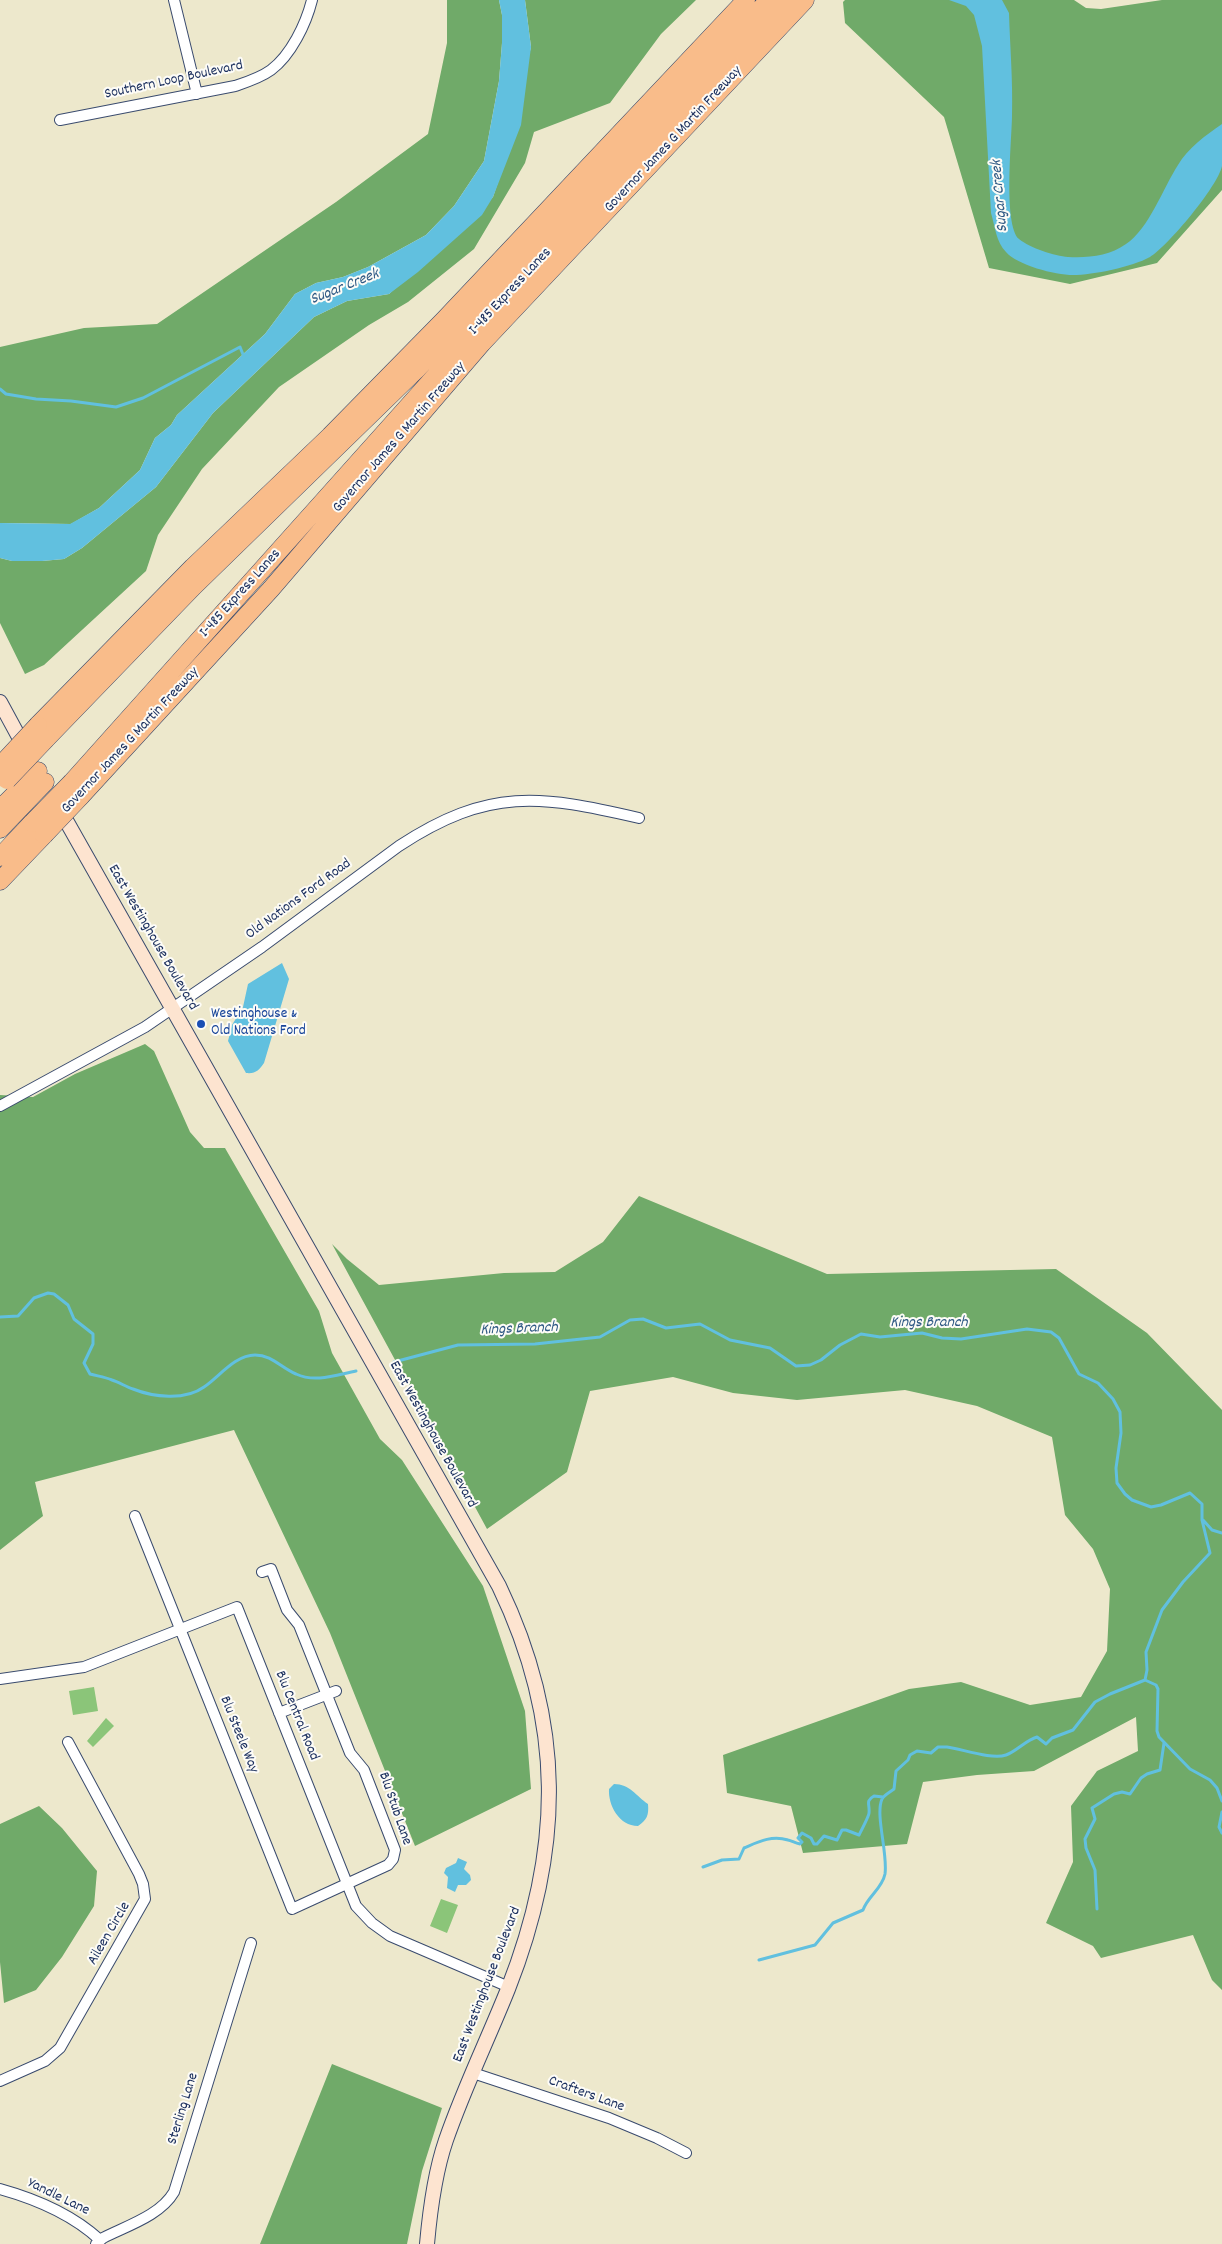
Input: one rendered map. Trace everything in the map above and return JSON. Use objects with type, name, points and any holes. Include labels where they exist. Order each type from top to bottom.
[{"type":"highway","points":[[2,778],[193,568],[330,436],[444,320],[746,0]]},
{"type":"highway","name":"I-485 Express Lanes","points":[[42,732],[417,369],[769,0]]},
{"type":"highway","name":"I-485 Express Lanes","points":[[76,790],[214,626],[386,429],[523,278],[786,0]]},
{"type":"highway","name":"Governor James G Martin Freeway","points":[[0,881],[38,829],[190,679],[482,343],[805,0]]},
{"type":"highway","points":[[214,626],[339,509]]},
{"type":"highway","points":[[0,809],[41,776]]},
{"type":"highway","points":[[0,830],[41,776]]},
{"type":"highway","points":[[0,856],[38,829]]},
{"type":"main road","name":"East Westinghouse Boulevard","points":[[0,702],[499,1586],[525,1646],[539,1696],[546,1734],[550,1796],[546,1848],[540,1890],[508,1987],[446,2141],[433,2202],[427,2244]]},
{"type":"street","points":[[174,0],[197,94]]},
{"type":"street","name":"Southern Loop Boulevard","points":[[60,120],[234,86],[270,70],[286,54],[298,36],[312,0]]},
{"type":"street","name":"Old Nations Ford Road","points":[[0,1106],[96,1055],[173,1008],[262,947],[399,846],[422,831],[458,813],[490,804],[531,800],[584,806],[639,818]]},
{"type":"street","name":"Blu Steele Way","points":[[135,1516],[292,1908],[306,1904],[346,1883]]},
{"type":"street","name":"Blu Stub Lane","points":[[262,1572],[271,1569],[287,1610],[299,1625],[332,1692],[350,1753],[364,1770],[395,1850],[393,1859],[388,1865],[346,1883]]},
{"type":"street","name":"Blu Central Road","points":[[0,1679],[84,1667],[237,1607],[356,1906],[372,1923],[390,1936],[508,1987]]},
{"type":"street","points":[[279,1713],[332,1692]]},
{"type":"street","name":"Aileen Circle","points":[[0,2081],[45,2061],[60,2048],[145,1900],[144,1884],[68,1742]]},
{"type":"street","name":"Sterling Lane","points":[[98,2242],[155,2211],[164,2205],[174,2192],[251,1942]]},
{"type":"street","name":"Crafters Lane","points":[[473,2073],[609,2118],[686,2153]]},
{"type":"street","name":"Yandle Lane","points":[[0,2189],[42,2204],[75,2220],[98,2242]]},
{"type":"green space","points":[[447,0],[499,0],[502,15],[499,81],[484,161],[454,206],[426,235],[368,267],[343,277],[316,283],[295,294],[265,334],[177,415],[171,425],[155,438],[140,470],[99,508],[71,524],[0,523],[0,347],[84,328],[157,324],[336,202],[428,134],[447,43]]},
{"type":"green space","points":[[525,0],[696,0],[661,34],[610,103],[534,132],[525,163],[474,249],[408,302],[369,325],[279,387],[202,469],[158,535],[146,571],[44,665],[25,674],[0,623],[0,558],[12,561],[64,559],[82,548],[156,487],[213,413],[314,317],[347,301],[389,294],[493,197],[502,170],[531,47]]},
{"type":"green space","points":[[845,0],[1074,0],[1086,8],[1101,9],[1162,0],[1222,0],[1222,190],[1157,263],[1070,284],[989,268],[944,117],[845,23],[843,2]]},
{"type":"green space","points":[[145,1044],[154,1051],[190,1132],[204,1148],[225,1148],[319,1311],[332,1353],[380,1439],[402,1460],[483,1586],[525,1711],[531,1789],[415,1846],[330,1633],[234,1430],[35,1482],[43,1516],[0,1550],[0,1095],[33,1097],[75,1074]]},
{"type":"green space","points":[[639,1196],[827,1274],[1056,1269],[1147,1333],[1222,1410],[1222,1990],[1212,1980],[1193,1935],[1101,1958],[1093,1946],[1046,1923],[1073,1862],[1071,1806],[1097,1771],[1138,1751],[1136,1717],[1034,1771],[977,1775],[923,1782],[907,1844],[803,1853],[791,1806],[727,1793],[723,1755],[909,1689],[961,1682],[1030,1705],[1081,1697],[1107,1651],[1110,1589],[1093,1549],[1065,1515],[1052,1437],[977,1406],[905,1390],[797,1400],[733,1393],[673,1377],[590,1391],[567,1472],[487,1529],[332,1244],[379,1285],[504,1273],[555,1272],[603,1242]]},
{"type":"green space","points":[[94,1687],[98,1711],[73,1715],[69,1691]]},
{"type":"green space","points":[[106,1718],[114,1726],[93,1747],[87,1741]]},
{"type":"green space","points":[[39,1806],[62,1828],[97,1871],[94,1906],[62,1957],[36,1990],[4,2003],[0,1962],[0,1824]]},
{"type":"green space","points":[[441,1899],[458,1905],[447,1933],[430,1926]]},
{"type":"green space","points":[[332,2064],[442,2108],[422,2171],[407,2244],[260,2244]]},
{"type":"water","name":"Sugar Creek","points":[[499,0],[525,0],[531,47],[521,125],[493,197],[482,215],[418,272],[389,294],[347,301],[314,317],[213,413],[156,487],[82,548],[64,559],[12,561],[0,558],[0,523],[70,524],[99,508],[140,470],[155,438],[171,425],[177,415],[265,334],[295,294],[316,283],[343,277],[368,267],[426,235],[454,206],[484,161],[499,81],[502,15]]},
{"type":"water","name":"Sugar Creek","points":[[949,0],[1002,0],[1009,13],[1012,90],[1011,217],[1014,230],[1019,239],[1029,245],[1056,255],[1076,257],[1106,254],[1126,244],[1142,229],[1182,159],[1198,142],[1222,124],[1222,166],[1212,187],[1180,229],[1158,251],[1142,261],[1123,267],[1081,275],[1065,275],[1027,265],[1011,257],[1006,252],[998,239],[991,213],[982,46],[974,15],[966,6]]},
{"type":"water","points":[[282,963],[289,979],[264,1063],[257,1071],[246,1073],[228,1041],[232,1025],[243,1007],[248,984]]},
{"type":"water","points":[[614,1784],[629,1788],[648,1804],[647,1817],[644,1822],[638,1826],[631,1825],[620,1819],[616,1814],[609,1795],[609,1789]]},
{"type":"water","points":[[458,1858],[467,1862],[464,1869],[470,1875],[471,1880],[466,1885],[458,1885],[455,1892],[447,1888],[448,1877],[444,1873],[446,1868],[456,1863]]},
{"type":"waterway","points":[[0,389],[6,394],[36,399],[116,407],[143,398],[240,347],[244,357]]},
{"type":"waterway","name":"Kings Branch","points":[[0,1317],[18,1316],[34,1298],[48,1293],[54,1294],[68,1305],[74,1319],[93,1334],[93,1344],[84,1363],[90,1374],[109,1379],[141,1392],[159,1396],[178,1396],[196,1391],[210,1383],[234,1362],[255,1355],[271,1359],[303,1377],[318,1378],[356,1371]]},
{"type":"waterway","name":"Kings Branch","points":[[394,1362],[458,1345],[535,1344],[600,1337],[630,1320],[643,1319],[666,1328],[700,1324],[730,1340],[770,1348],[796,1366],[810,1365],[821,1360],[840,1345],[861,1334],[880,1337],[922,1333],[942,1338],[961,1339],[1027,1329],[1051,1332],[1059,1338],[1079,1374],[1098,1383],[1113,1399],[1120,1412],[1121,1433],[1116,1468],[1117,1483],[1125,1494],[1132,1500],[1151,1507],[1190,1493],[1202,1504],[1202,1520],[1210,1553],[1183,1582],[1162,1610],[1146,1652],[1147,1670],[1145,1680]]},
{"type":"waterway","name":"Kings Branch","points":[[1203,1520],[1212,1530],[1222,1533]]},
{"type":"waterway","points":[[759,1960],[815,1945],[833,1923],[863,1910],[881,1884],[885,1874],[885,1856],[880,1815],[882,1799],[894,1789],[896,1771],[908,1760],[910,1755],[917,1751],[931,1753],[938,1747],[947,1747],[985,1755],[1000,1756],[1010,1753],[1037,1737],[1046,1744],[1052,1738],[1073,1730],[1095,1702],[1145,1680],[1156,1685],[1158,1689],[1157,1731],[1159,1737],[1190,1769],[1210,1780],[1217,1788],[1222,1801]]},
{"type":"waterway","points":[[1097,1909],[1095,1870],[1086,1848],[1085,1839],[1095,1819],[1092,1808],[1114,1794],[1122,1792],[1130,1794],[1141,1778],[1160,1770],[1164,1743]]},
{"type":"waterway","points":[[703,1867],[722,1860],[739,1859],[744,1848],[770,1839],[789,1840],[800,1844],[802,1842],[798,1838],[802,1833],[811,1838],[814,1844],[817,1844],[824,1836],[837,1840],[842,1830],[859,1835],[869,1815],[868,1803],[874,1796],[883,1797]]},
{"type":"waterway","points":[[1222,1812],[1219,1827],[1222,1833]]},
{"type":"place","name":"Westinghouse & Old Nations Ford","points":[[201,1024]]}]
